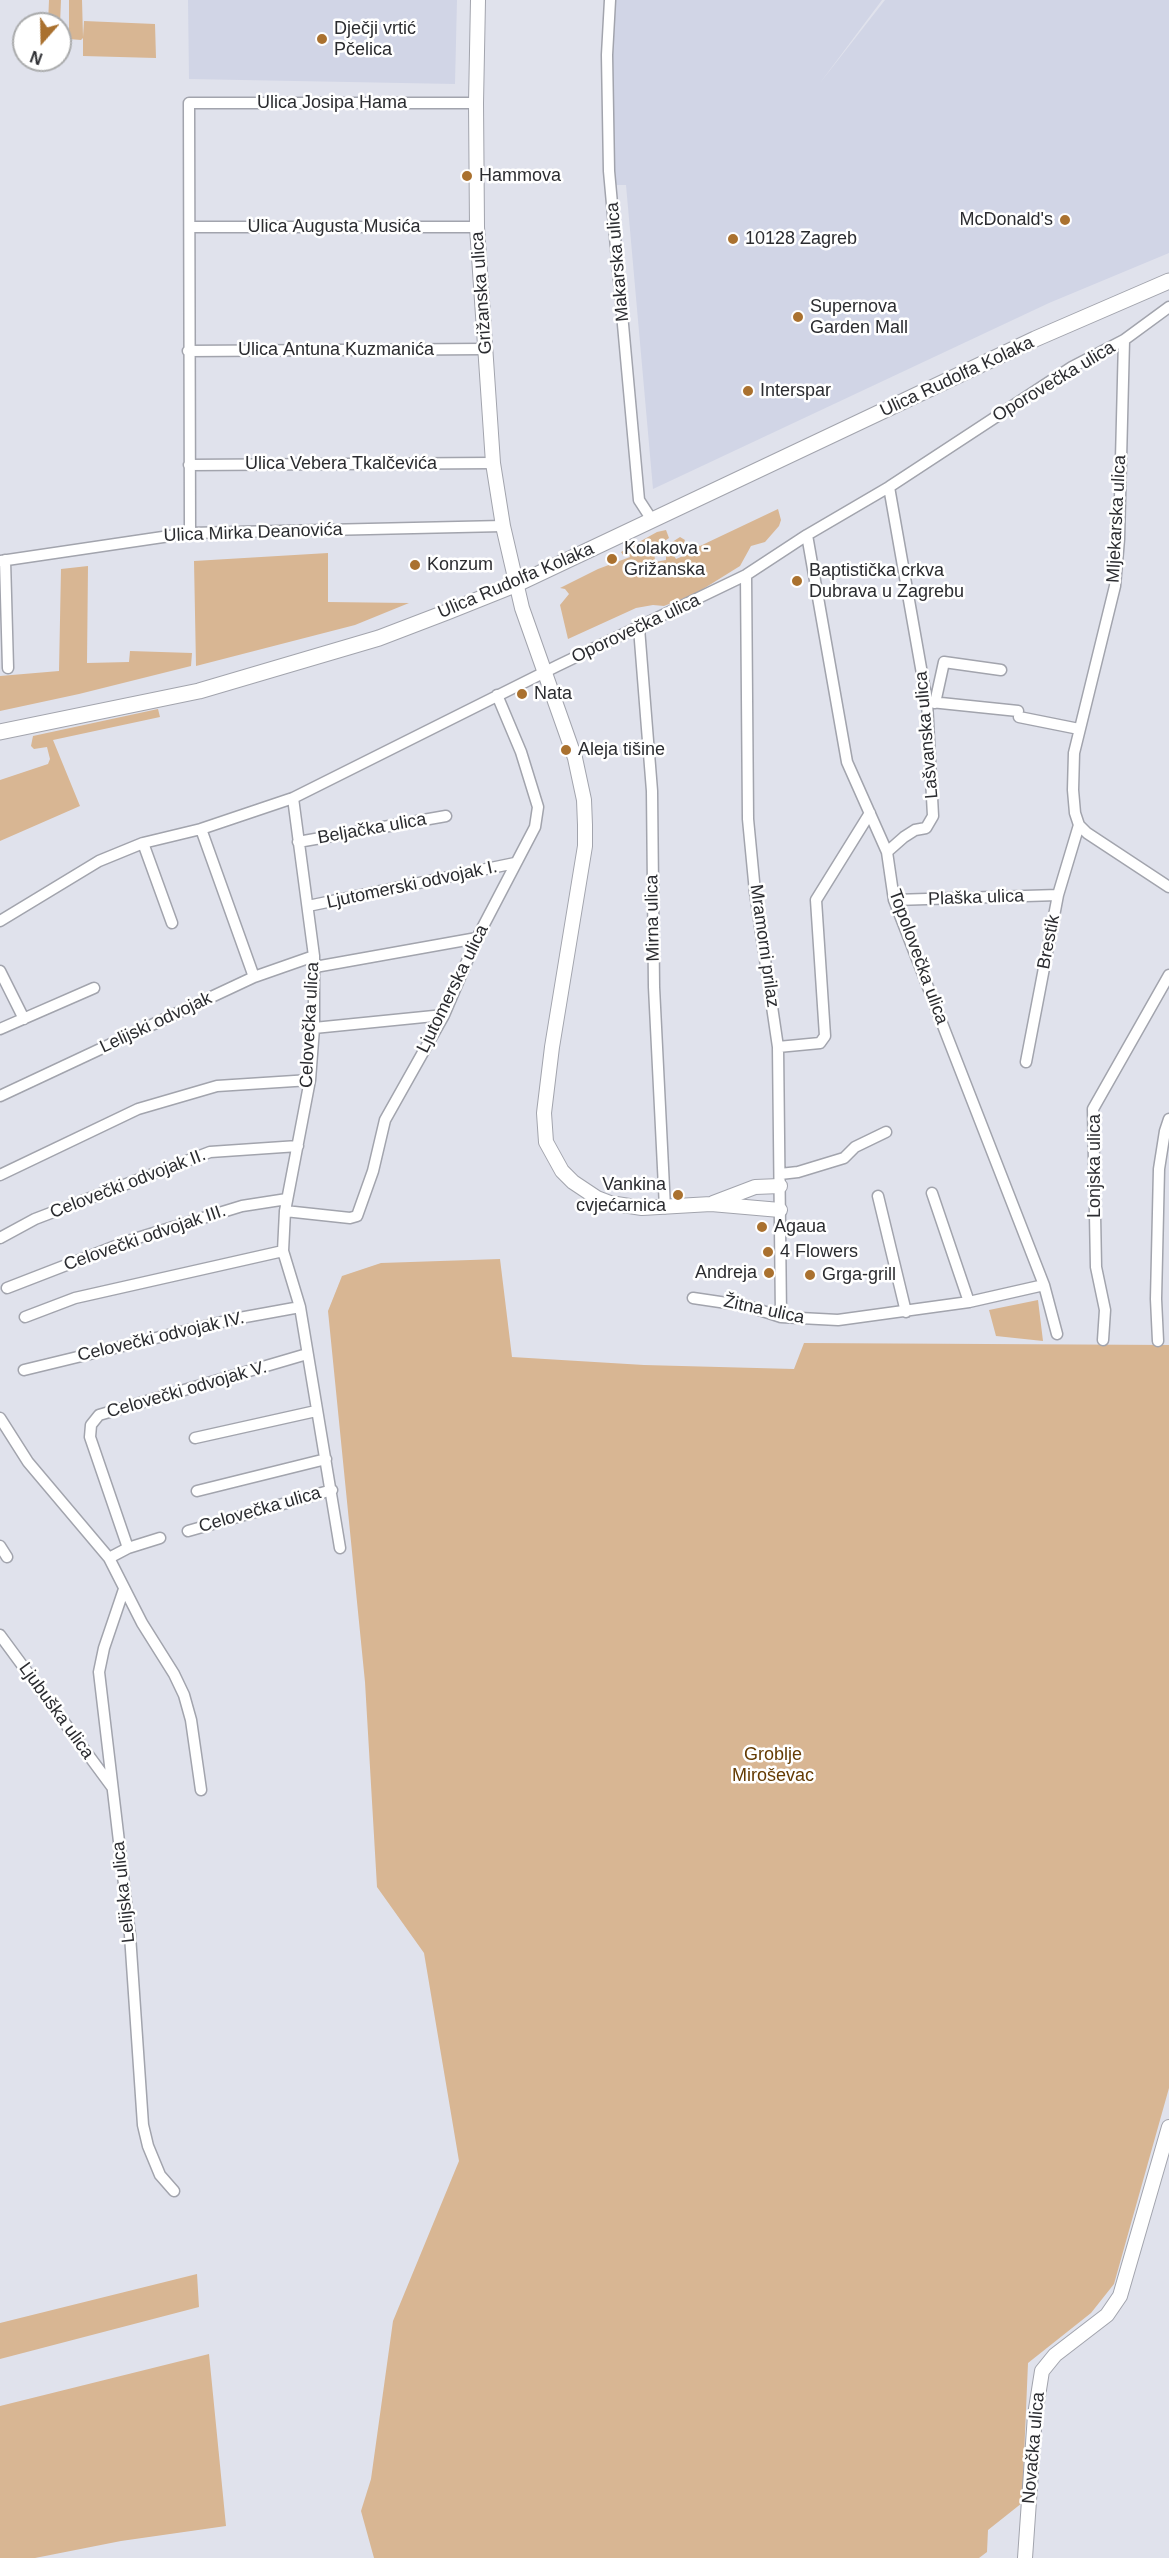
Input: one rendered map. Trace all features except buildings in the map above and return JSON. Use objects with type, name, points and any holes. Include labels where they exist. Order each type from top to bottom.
[{"type":"main road","name":"Ulica Rudolfa Kolaka","points":[[0,732],[209,688],[379,638],[518,584],[1035,339],[1169,281]]},
{"type":"street","name":"Grižanska ulica","points":[[478,0],[477,227],[485,349],[493,463],[503,526],[518,584]]},
{"type":"street","name":"Makarska ulica","points":[[610,0],[607,55],[609,171],[639,500],[652,520]]},
{"type":"street","name":"Ulica Josipa Hama","points":[[190,227],[189,103],[476,103]]},
{"type":"street","name":"Ulica Augusta Musića","points":[[190,227],[477,227]]},
{"type":"street","points":[[190,227],[188,351],[190,533]]},
{"type":"street","name":"Oporovečka ulica","points":[[0,921],[99,861],[142,843],[201,829],[293,798],[746,575],[807,535],[889,487],[1072,367],[1124,340],[1169,307]]},
{"type":"street","name":"Mljekarska ulica","points":[[1079,729],[1115,586],[1119,539],[1124,340]]},
{"type":"street","name":"Ulica Antuna Kuzmanića","points":[[188,351],[485,349]]},
{"type":"street","name":"Ulica Vebera Tkalčevića","points":[[189,465],[493,463]]},
{"type":"street","name":"Lašvanska ulica","points":[[887,852],[915,830],[926,828],[933,816],[931,702],[889,487]]},
{"type":"street","name":"Ulica Mirka Deanovića","points":[[8,668],[3,561],[190,533],[503,526]]},
{"type":"street","name":"Topolovečka ulica","points":[[807,535],[847,762],[887,852],[894,900],[1044,1285],[1057,1334]]},
{"type":"street","name":"Mramorni prilaz","points":[[746,575],[748,819],[755,892],[778,1047],[781,1317]]},
{"type":"street","points":[[518,584],[522,608],[575,758],[584,800],[585,846],[550,1058],[544,1113],[546,1142],[562,1171],[573,1182],[597,1198],[621,1206],[665,1208],[711,1204],[780,1210]]},
{"type":"street","name":"Mirna ulica","points":[[639,628],[652,791],[654,987],[665,1208]]},
{"type":"street","points":[[1001,670],[944,662],[931,702],[1019,714],[1079,729]]},
{"type":"street","name":"Ljutomerska ulica","points":[[285,1211],[350,1218],[357,1216],[373,1171],[385,1120],[444,1015],[477,938],[535,827],[538,807],[521,752],[497,696]]},
{"type":"street","name":"Brestik","points":[[1026,1062],[1058,895],[1079,825],[1075,813],[1073,790],[1074,753],[1079,729]]},
{"type":"street","name":"Celovečka ulica","points":[[293,798],[297,842],[315,962],[314,1028],[310,1080],[285,1211],[283,1251],[300,1307],[340,1548]]},
{"type":"street","points":[[778,1047],[820,1043],[825,1036],[816,900],[870,813]]},
{"type":"street","name":"Beljačka ulica","points":[[297,842],[446,816]]},
{"type":"street","points":[[1079,825],[1086,833],[1169,887]]},
{"type":"street","points":[[201,829],[254,976]]},
{"type":"street","points":[[142,843],[172,923]]},
{"type":"street","name":"Ljutomerski odvojak I.","points":[[308,906],[515,863]]},
{"type":"street","name":"Plaška ulica","points":[[894,900],[1058,895]]},
{"type":"street","name":"Lelijski odvojak","points":[[0,1096],[254,976],[315,962],[477,938]]},
{"type":"street","points":[[0,971],[24,1018]]},
{"type":"street","name":"Lonjska ulica","points":[[1103,1340],[1105,1311],[1096,1267],[1093,1109],[1169,975]]},
{"type":"street","points":[[0,1029],[94,988]]},
{"type":"street","points":[[314,1028],[444,1015]]},
{"type":"street","points":[[0,1175],[138,1109],[217,1086],[310,1080]]},
{"type":"street","points":[[1158,1341],[1157,1217],[1164,1166],[1165,1131],[1169,1119]]},
{"type":"street","points":[[711,1204],[798,1172],[844,1158],[855,1147],[886,1132]]},
{"type":"street","name":"Celovečki odvojak II.","points":[[0,1238],[35,1219],[210,1152],[298,1146]]},
{"type":"street","points":[[932,1193],[969,1302]]},
{"type":"street","points":[[878,1196],[906,1312]]},
{"type":"street","name":"Celovečki odvojak III.","points":[[7,1288],[131,1240],[242,1206],[287,1199]]},
{"type":"street","points":[[1157,1217],[1169,1212]]},
{"type":"street","points":[[25,1317],[75,1298],[283,1251]]},
{"type":"street","name":"Žitna ulica","points":[[693,1298],[747,1306],[781,1317],[838,1320],[969,1302],[1044,1285]]},
{"type":"street","points":[[1156,1299],[1169,1293]]},
{"type":"street","name":"Celovečki odvojak IV.","points":[[24,1370],[234,1319],[300,1307]]},
{"type":"street","name":"Celovečki odvojak V.","points":[[128,1548],[90,1437],[91,1425],[99,1415],[307,1354]]},
{"type":"street","points":[[195,1438],[316,1411]]},
{"type":"street","points":[[0,1418],[28,1462],[109,1558],[184,1695],[191,1720],[201,1790]]},
{"type":"street","name":"Celovečka ulica","points":[[197,1491],[326,1459]]},
{"type":"street","name":"Celovečka ulica","points":[[188,1531],[332,1490]]},
{"type":"street","points":[[109,1558],[128,1548],[160,1538]]},
{"type":"street","points":[[0,1546],[7,1557]]},
{"type":"street","name":"Lelijska ulica","points":[[124,1589],[104,1648],[99,1672],[130,1935],[136,2051],[143,2125],[148,2146],[160,2175],[174,2191]]},
{"type":"street","name":"Ljubuška ulica","points":[[0,1635],[112,1788]]},
{"type":"street","name":"Novačka ulica","points":[[1025,2558],[1035,2415],[1042,2371],[1055,2355],[1107,2316],[1120,2296],[1169,2127]]},
{"type":"shaded area","name":"Dječji vrtić Pčelica","points":[[188,0],[457,0],[455,84],[189,79]]},
{"type":"shaded area","points":[[616,0],[882,0],[820,83],[885,0],[1169,0],[1169,253],[1049,303],[653,489],[626,185],[613,185],[610,89]]},
{"type":"green space","points":[[49,0],[61,0],[61,12],[48,12]]},
{"type":"green space","points":[[69,0],[82,0],[83,37],[84,21],[155,24],[156,58],[83,56],[83,38],[72,39],[72,12],[69,12]]},
{"type":"green space","points":[[778,509],[781,520],[779,526],[765,542],[751,546],[740,566],[695,594],[664,606],[636,608],[568,639],[560,605],[569,594],[565,589],[560,588],[598,569],[630,557],[629,554],[623,555],[621,552],[657,532],[666,530],[669,538],[660,544],[660,548],[654,548],[655,562],[666,560],[666,546],[680,537],[685,540],[681,551],[673,554],[676,559],[688,554],[685,549],[689,542],[700,546]]},
{"type":"green space","points":[[328,553],[328,602],[409,603],[355,625],[196,666],[194,561]]},
{"type":"green space","points":[[88,566],[87,663],[129,662],[130,651],[192,653],[191,666],[0,711],[0,676],[59,671],[61,569]]},
{"type":"green space","points":[[158,709],[160,717],[53,740],[80,806],[0,841],[0,780],[48,764],[50,759],[47,747],[34,749],[31,746],[33,736]]},
{"type":"green space","name":"Groblje Miroševac","points":[[500,1259],[512,1357],[644,1365],[794,1369],[804,1343],[1169,1345],[1169,2088],[1114,2284],[1091,2313],[1028,2363],[1022,2503],[988,2530],[987,2552],[979,2558],[374,2558],[361,2511],[371,2479],[393,2321],[459,2161],[424,1953],[377,1887],[365,1682],[328,1311],[342,1276],[381,1263]]},
{"type":"green space","points":[[1038,1300],[1043,1341],[996,1336],[989,1310]]},
{"type":"green space","points":[[197,2274],[199,2307],[0,2359],[0,2323]]},
{"type":"green space","points":[[209,2354],[226,2526],[121,2541],[35,2558],[0,2558],[0,2406]]},
{"type":"place","name":"Dječji vrtić Pčelica","points":[[322,39]]},
{"type":"place","name":"Hammova","points":[[467,176]]},
{"type":"place","name":"McDonald's","points":[[1065,220]]},
{"type":"place","name":"10128 Zagreb","points":[[733,239]]},
{"type":"place","name":"Supernova Garden Mall","points":[[798,317]]},
{"type":"place","name":"Interspar","points":[[748,391]]},
{"type":"place","name":"Kolakova - Grižanska","points":[[612,559]]},
{"type":"place","name":"Konzum","points":[[415,565]]},
{"type":"place","name":"Baptistička crkva Dubrava u Zagrebu","points":[[797,581]]},
{"type":"place","name":"Nata","points":[[522,694]]},
{"type":"place","name":"Aleja tišine","points":[[566,750]]},
{"type":"place","name":"Vankina cvjećarnica","points":[[678,1195]]},
{"type":"place","name":"Agaua","points":[[762,1227]]},
{"type":"place","name":"4 Flowers","points":[[768,1252]]},
{"type":"place","name":"Andreja","points":[[769,1273]]},
{"type":"place","name":"Grga-grill","points":[[810,1275]]}]
